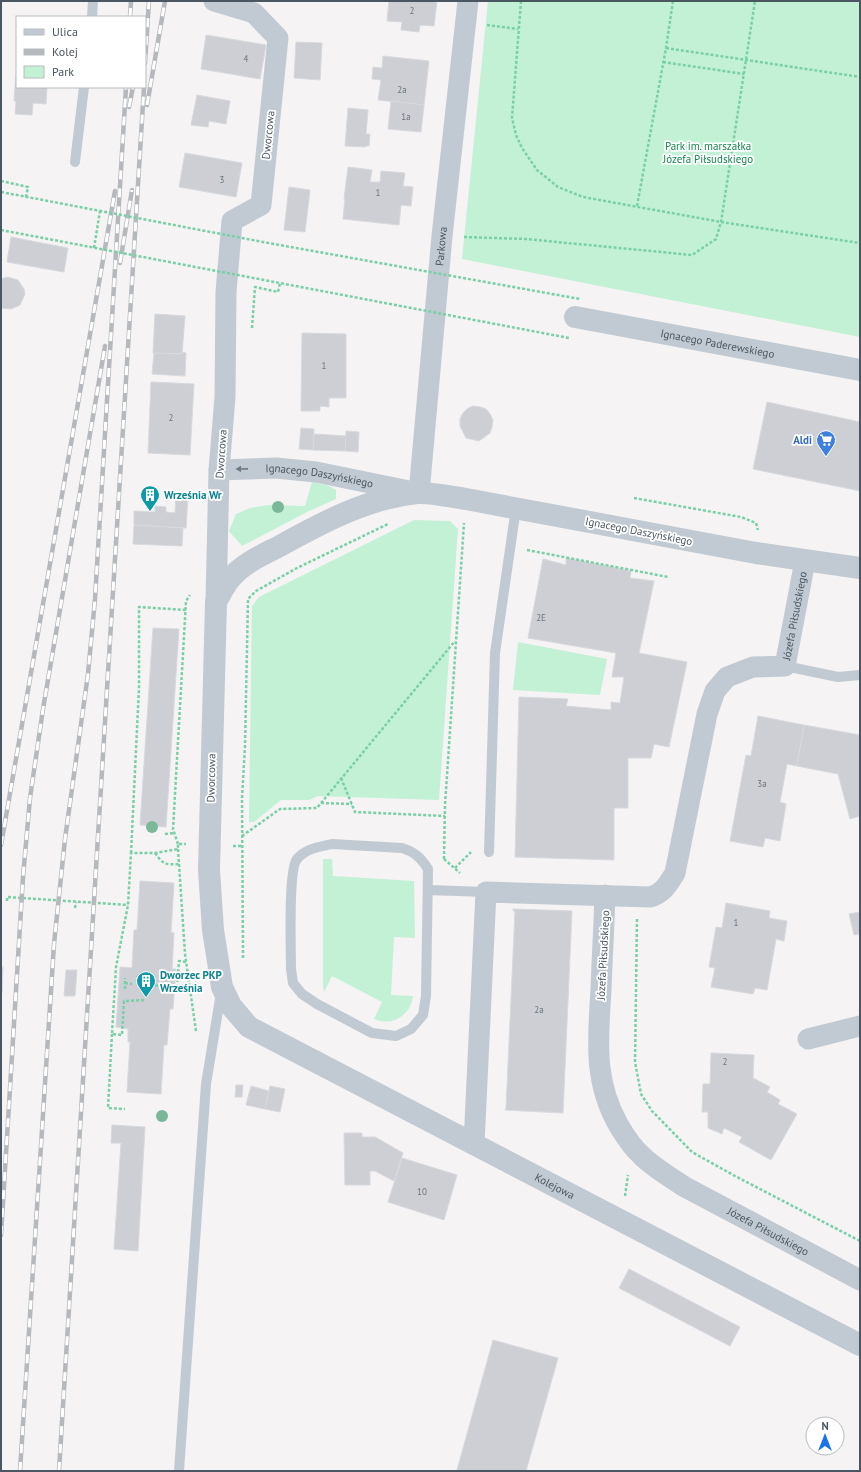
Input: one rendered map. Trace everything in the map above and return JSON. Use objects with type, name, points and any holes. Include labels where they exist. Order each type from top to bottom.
[{"type":"street","name":"Dworcowa","points":[[214,1],[254,13],[278,38],[261,205],[232,222],[226,292],[225,397],[219,470],[209,870],[213,930],[222,987],[231,1006],[249,1027]]},
{"type":"street","name":"Parkowa","points":[[418,493],[442,236],[468,1]]},
{"type":"street","name":"Ignacego Paderewskiego","points":[[577,308],[860,370]]},
{"type":"street","name":"Ignacego Daszyńskiego","points":[[219,470],[276,468],[316,472],[418,493],[466,498],[756,553],[860,568]]},
{"type":"street","name":"Ignacego Daszyńskiego","points":[[216,602],[230,579],[256,559],[319,525],[348,512],[382,500],[418,493]]},
{"type":"street","name":"Józefa Piłsudskiego","points":[[805,561],[785,666],[753,667],[727,677],[715,691],[707,714],[675,873],[668,886],[657,895],[606,895],[598,1038],[599,1062],[603,1091],[612,1113],[624,1135],[641,1155],[662,1172],[685,1187],[860,1280]]},
{"type":"street","points":[[474,1144],[486,892],[606,895]]},
{"type":"street","points":[[808,1039],[860,1026]]},
{"type":"street","name":"Kolejowa","points":[[249,1027],[860,1344]]},
{"type":"lane","points":[[92,16],[93,1]]},
{"type":"lane","points":[[75,162],[84,88]]},
{"type":"lane","points":[[489,852],[495,653],[516,508]]},
{"type":"lane","points":[[785,666],[838,676],[860,675]]},
{"type":"lane","points":[[332,844],[402,848],[413,851],[422,859],[428,869],[428,890],[426,996],[422,1015],[410,1029],[396,1036],[372,1033],[317,1004],[302,994],[294,983],[292,969],[292,875],[296,860],[309,848],[332,844]]},
{"type":"lane","points":[[428,890],[486,892]]},
{"type":"lane","points":[[179,1471],[206,1084],[222,987]]},
{"type":"path","points":[[522,1],[518,29],[512,118],[516,135],[522,148],[537,170],[558,187],[583,197],[721,222],[860,244]]},
{"type":"path","points":[[637,206],[666,48],[673,1]]},
{"type":"path","points":[[442,236],[526,239],[692,255],[716,239],[721,222],[755,1]]},
{"type":"path","points":[[465,23],[518,29]]},
{"type":"path","points":[[666,48],[860,77]]},
{"type":"path","points":[[663,62],[744,74]]},
{"type":"path","points":[[1,182],[28,187],[26,197]]},
{"type":"path","points":[[1,192],[577,308]]},
{"type":"path","points":[[94,248],[100,211]]},
{"type":"path","points":[[1,230],[568,338]]},
{"type":"path","points":[[252,328],[254,287],[278,292],[280,283]]},
{"type":"path","points":[[443,891],[445,816],[466,498]]},
{"type":"path","points":[[243,959],[242,798],[245,746],[248,599],[256,591],[298,568],[389,524]]},
{"type":"path","points":[[510,547],[668,577]]},
{"type":"path","points":[[190,596],[186,601],[174,833],[178,844],[186,962],[196,1036]]},
{"type":"path","points":[[126,1109],[108,1108],[116,967],[128,905],[139,688],[139,607],[186,610]]},
{"type":"path","points":[[242,837],[280,808],[317,808],[456,641]]},
{"type":"path","points":[[341,778],[355,812],[445,816]]},
{"type":"path","points":[[321,803],[352,804]]},
{"type":"path","points":[[165,834],[174,833]]},
{"type":"path","points":[[178,844],[242,846]]},
{"type":"path","points":[[131,853],[155,853],[178,849]]},
{"type":"path","points":[[455,868],[471,852]]},
{"type":"path","points":[[155,853],[162,862],[168,864],[179,864]]},
{"type":"path","points":[[444,859],[464,877]]},
{"type":"path","points":[[7,901],[7,896],[128,905]]},
{"type":"path","points":[[638,896],[635,1062],[641,1094],[644,1100],[652,1111],[692,1152],[860,1241]]},
{"type":"path","points":[[75,908],[76,902]]},
{"type":"path","points":[[177,987],[179,961],[186,962]]},
{"type":"path","points":[[125,978],[125,989]]},
{"type":"path","points":[[125,983],[132,984]]},
{"type":"path","points":[[145,984],[189,987]]},
{"type":"path","points":[[112,1034],[122,1035],[124,1001],[144,1000]]},
{"type":"path","points":[[625,1200],[628,1175]]},
{"type":"green space","name":"Park im. marszałka Józefa Piłsudskiego","points":[[488,1],[860,1],[860,337],[462,259]]},
{"type":"green space","points":[[312,482],[329,486],[336,490],[336,499],[309,511],[242,546],[229,531],[236,514],[250,508],[269,505],[305,506]]},
{"type":"green space","points":[[414,520],[450,521],[458,529],[439,800],[318,796],[309,800],[281,800],[254,822],[249,822],[252,606],[259,597]]},
{"type":"green space","points":[[518,642],[607,659],[600,695],[513,690]]},
{"type":"green space","points":[[323,859],[332,859],[333,876],[414,881],[415,938],[394,937],[391,995],[413,996],[408,1010],[396,1020],[387,1022],[374,1019],[382,1002],[332,976],[324,992]]},
{"type":"building","points":[[389,1],[437,1],[434,26],[420,25],[419,32],[401,30],[402,22],[387,21]]},
{"type":"building","points":[[206,35],[266,45],[260,79],[201,69]]},
{"type":"building","points":[[296,42],[322,43],[320,80],[294,78]]},
{"type":"building","points":[[383,56],[429,61],[424,105],[378,100],[381,80],[372,79],[373,67],[382,68]]},
{"type":"building","points":[[16,75],[16,88],[47,88],[46,104],[33,103],[32,115],[15,114],[16,101],[14,101]]},
{"type":"building","points":[[197,95],[230,101],[226,124],[209,121],[208,127],[191,125]]},
{"type":"building","points":[[391,101],[424,105],[421,132],[388,129]]},
{"type":"building","points":[[348,108],[368,110],[366,134],[370,134],[369,146],[345,146]]},
{"type":"building","points":[[185,153],[242,163],[236,197],[179,187]]},
{"type":"building","points":[[348,167],[372,170],[370,182],[380,182],[381,171],[405,173],[403,186],[413,187],[411,206],[401,205],[399,225],[343,219]]},
{"type":"building","points":[[289,187],[310,190],[305,232],[284,230]]},
{"type":"building","points":[[11,237],[68,248],[64,272],[7,262]]},
{"type":"building","points":[[8,277],[18,280],[24,289],[25,294],[20,305],[11,309],[1,308],[1,279]]},
{"type":"building","points":[[155,314],[185,316],[182,354],[153,353]]},
{"type":"building","points":[[302,333],[346,334],[346,398],[329,398],[329,407],[320,406],[320,411],[301,411]]},
{"type":"building","points":[[182,352],[186,353],[185,376],[152,374],[154,353],[182,354]]},
{"type":"building","points":[[151,382],[194,384],[190,455],[148,453]]},
{"type":"building","points":[[767,402],[860,422],[860,491],[753,469]]},
{"type":"building","points":[[473,406],[486,409],[493,420],[490,433],[479,441],[466,438],[460,426],[460,419],[463,413]]},
{"type":"building","points":[[301,428],[314,429],[313,450],[299,449]]},
{"type":"building","points":[[346,431],[359,432],[358,452],[345,451]]},
{"type":"building","points":[[314,434],[346,436],[345,451],[313,450]]},
{"type":"building","name":"Września Wr","points":[[176,495],[188,496],[186,528],[134,525],[134,511],[155,512],[155,506],[166,507],[166,512],[175,513]]},
{"type":"building","points":[[134,525],[183,528],[182,546],[133,544]]},
{"type":"building","points":[[566,558],[631,571],[630,578],[654,581],[639,653],[687,662],[669,747],[654,744],[651,758],[628,758],[628,808],[614,808],[614,860],[515,857],[519,697],[568,699],[566,706],[611,710],[611,702],[620,703],[624,677],[612,677],[616,653],[528,638],[543,559],[566,565]]},
{"type":"building","points":[[153,628],[179,629],[166,827],[140,825]]},
{"type":"building","points":[[758,716],[804,725],[797,766],[787,764],[780,802],[786,804],[780,841],[765,838],[763,847],[730,841],[746,755],[751,756]]},
{"type":"building","points":[[804,725],[860,735],[860,816],[850,819],[838,774],[797,766]]},
{"type":"building","name":"Dworzec PKP Września","points":[[140,881],[174,883],[171,932],[174,933],[172,969],[176,969],[173,1009],[170,1009],[167,1045],[164,1045],[161,1094],[127,1092],[130,1042],[128,1042],[128,1029],[116,1027],[120,967],[132,968],[134,930],[137,930]]},
{"type":"building","points":[[726,903],[770,911],[769,918],[787,921],[784,941],[776,939],[767,990],[755,988],[753,994],[711,987],[715,968],[709,967],[716,927],[722,928]]},
{"type":"building","points":[[513,909],[572,911],[563,1113],[505,1110],[515,911],[513,911]]},
{"type":"building","points":[[860,912],[860,934],[854,935],[849,914]]},
{"type":"building","points":[[1,967],[3,967],[2,993],[1,993]]},
{"type":"building","points":[[66,970],[77,970],[75,996],[64,996]]},
{"type":"building","points":[[711,1053],[754,1055],[753,1078],[770,1087],[767,1092],[780,1100],[778,1104],[797,1114],[771,1160],[739,1142],[742,1137],[724,1128],[722,1134],[708,1128],[708,1112],[702,1112],[703,1084],[710,1084]]},
{"type":"building","points":[[236,1085],[243,1085],[242,1097],[235,1097]]},
{"type":"building","points":[[251,1086],[269,1091],[265,1109],[246,1105]]},
{"type":"building","points":[[270,1086],[285,1089],[280,1112],[265,1109]]},
{"type":"building","points":[[112,1125],[145,1127],[138,1251],[114,1249],[121,1143],[111,1143]]},
{"type":"building","points":[[344,1133],[362,1133],[362,1137],[375,1137],[403,1153],[394,1181],[375,1171],[370,1171],[370,1185],[345,1185]]},
{"type":"building","points":[[402,1158],[457,1175],[444,1220],[388,1202]]},
{"type":"building","points":[[629,1269],[740,1327],[730,1346],[619,1288]]},
{"type":"building","points":[[493,1340],[558,1358],[526,1471],[460,1471],[457,1470]]},
{"type":"railway","points":[[130,16],[131,1]]},
{"type":"railway","points":[[146,48],[149,1]]},
{"type":"railway","points":[[147,105],[165,1]]},
{"type":"railway","points":[[20,1471],[54,944],[65,839],[88,674],[95,599],[126,88]]},
{"type":"railway","points":[[129,107],[133,88]]},
{"type":"railway","points":[[59,1471],[144,88]]},
{"type":"railway","points":[[120,263],[132,190]]},
{"type":"railway","points":[[1,845],[115,191]]},
{"type":"railway","points":[[1,1235],[23,877],[30,798],[43,709],[105,346]]},
{"type":"place","name":"Aldi","points":[[826,457]]},
{"type":"place","name":"Września Wr","points":[[150,512]]},
{"type":"place","name":"Dworzec PKP Września","points":[[146,998]]}]
